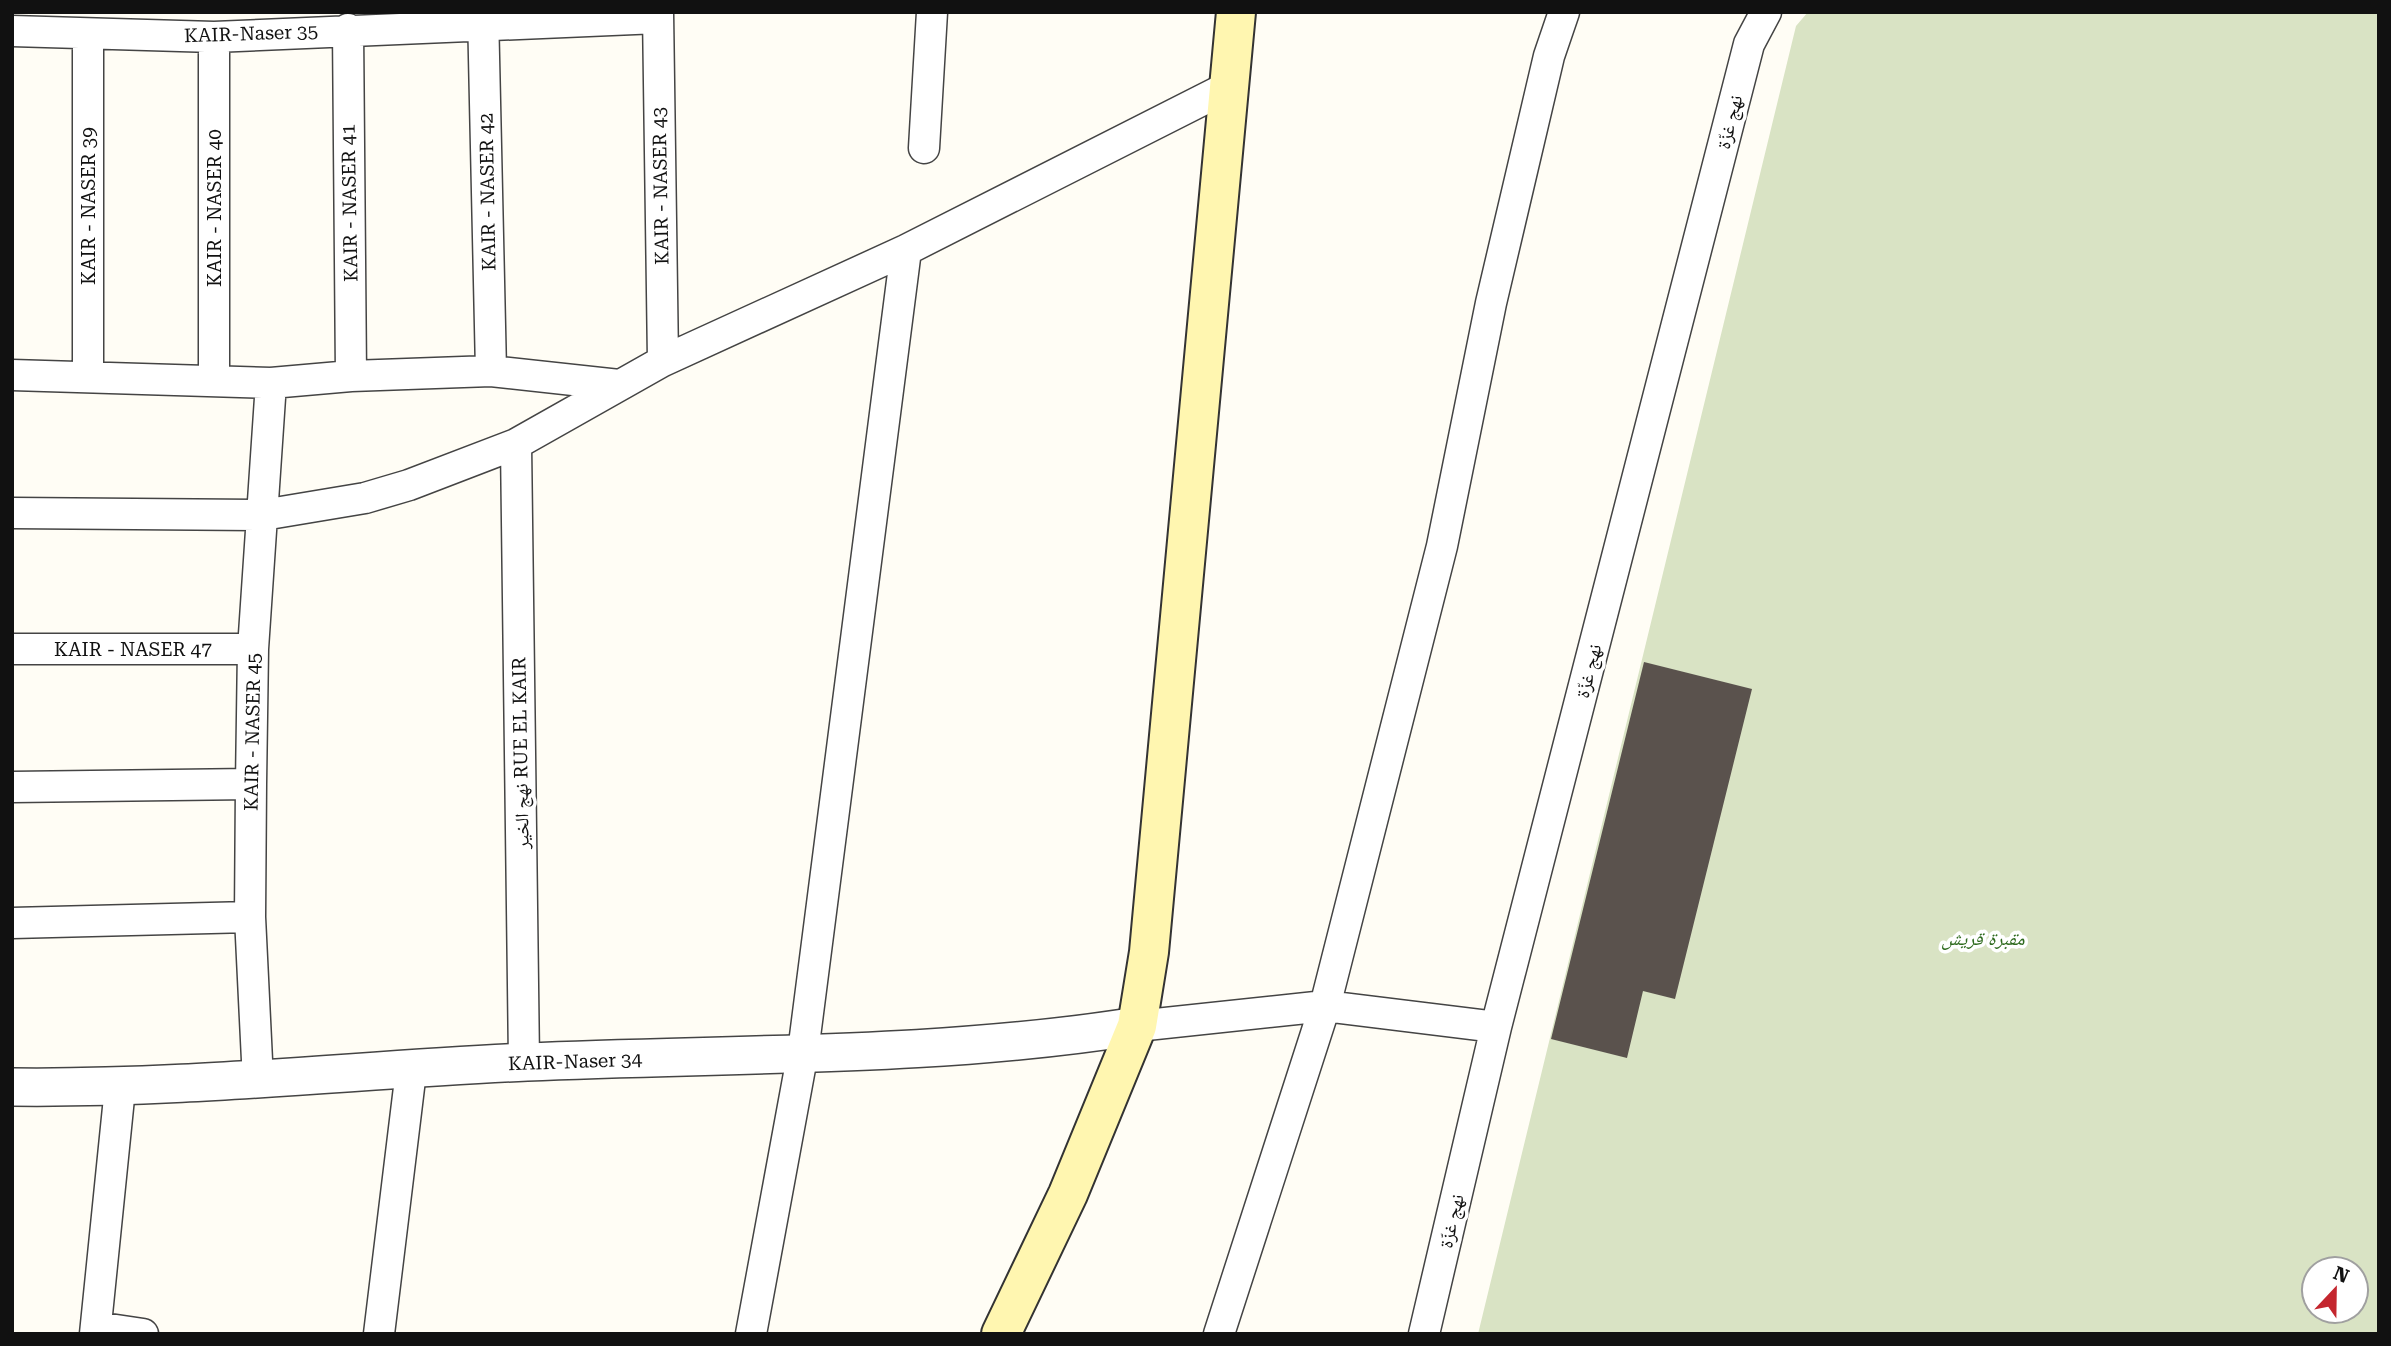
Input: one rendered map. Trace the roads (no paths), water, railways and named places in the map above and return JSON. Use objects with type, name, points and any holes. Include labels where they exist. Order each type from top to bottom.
[{"type":"main road","points":[[1001,1334],[1068,1194],[1137,1027],[1149,952],[1236,12]]},
{"type":"street","points":[[924,148],[932,12]]},
{"type":"street","points":[[1219,1334],[1325,1006],[1442,546],[1491,303],[1549,56],[1564,12]]},
{"type":"street","name":"نهج غزّة","points":[[1424,1334],[1496,1027],[1749,44],[1766,12]]},
{"type":"street","name":"KAIR-Naser 35","points":[[12,31],[214,37],[483,18],[658,15]]},
{"type":"street","name":"KAIR - NASER 43","points":[[658,15],[663,361]]},
{"type":"street","name":"KAIR - NASER 42","points":[[483,18],[491,371]]},
{"type":"street","name":"KAIR - NASER 41","points":[[348,29],[351,376]]},
{"type":"street","name":"KAIR - NASER 39","points":[[88,35],[88,376]]},
{"type":"street","name":"KAIR - NASER 40","points":[[214,37],[214,380]]},
{"type":"street","points":[[12,513],[263,515],[366,498],[409,485],[516,444],[663,361],[906,250],[1228,87]]},
{"type":"street","points":[[751,1334],[803,1052],[906,250]]},
{"type":"street","points":[[12,375],[271,383],[351,376],[491,371],[619,385]]},
{"type":"street","name":"KAIR - NASER 45","points":[[258,1081],[250,917],[253,649],[271,383]]},
{"type":"street","name":"نهج الخير RUE EL KAIR","points":[[516,444],[524,1062]]},
{"type":"street","name":"KAIR - NASER 47","points":[[12,649],[253,649]]},
{"type":"street","points":[[12,787],[251,784]]},
{"type":"street","points":[[12,923],[250,917]]},
{"type":"street","points":[[1137,1027],[1325,1006],[1496,1027]]},
{"type":"street","name":"KAIR-Naser 34","points":[[12,1087],[120,1088],[524,1062],[803,1052],[1060,1038],[1137,1027]]},
{"type":"street","points":[[379,1334],[411,1071]]},
{"type":"street","points":[[120,1088],[96,1330],[143,1334]]},
{"type":"park label","name":"مقبرة قريش","points":[[1983,938]]}]
